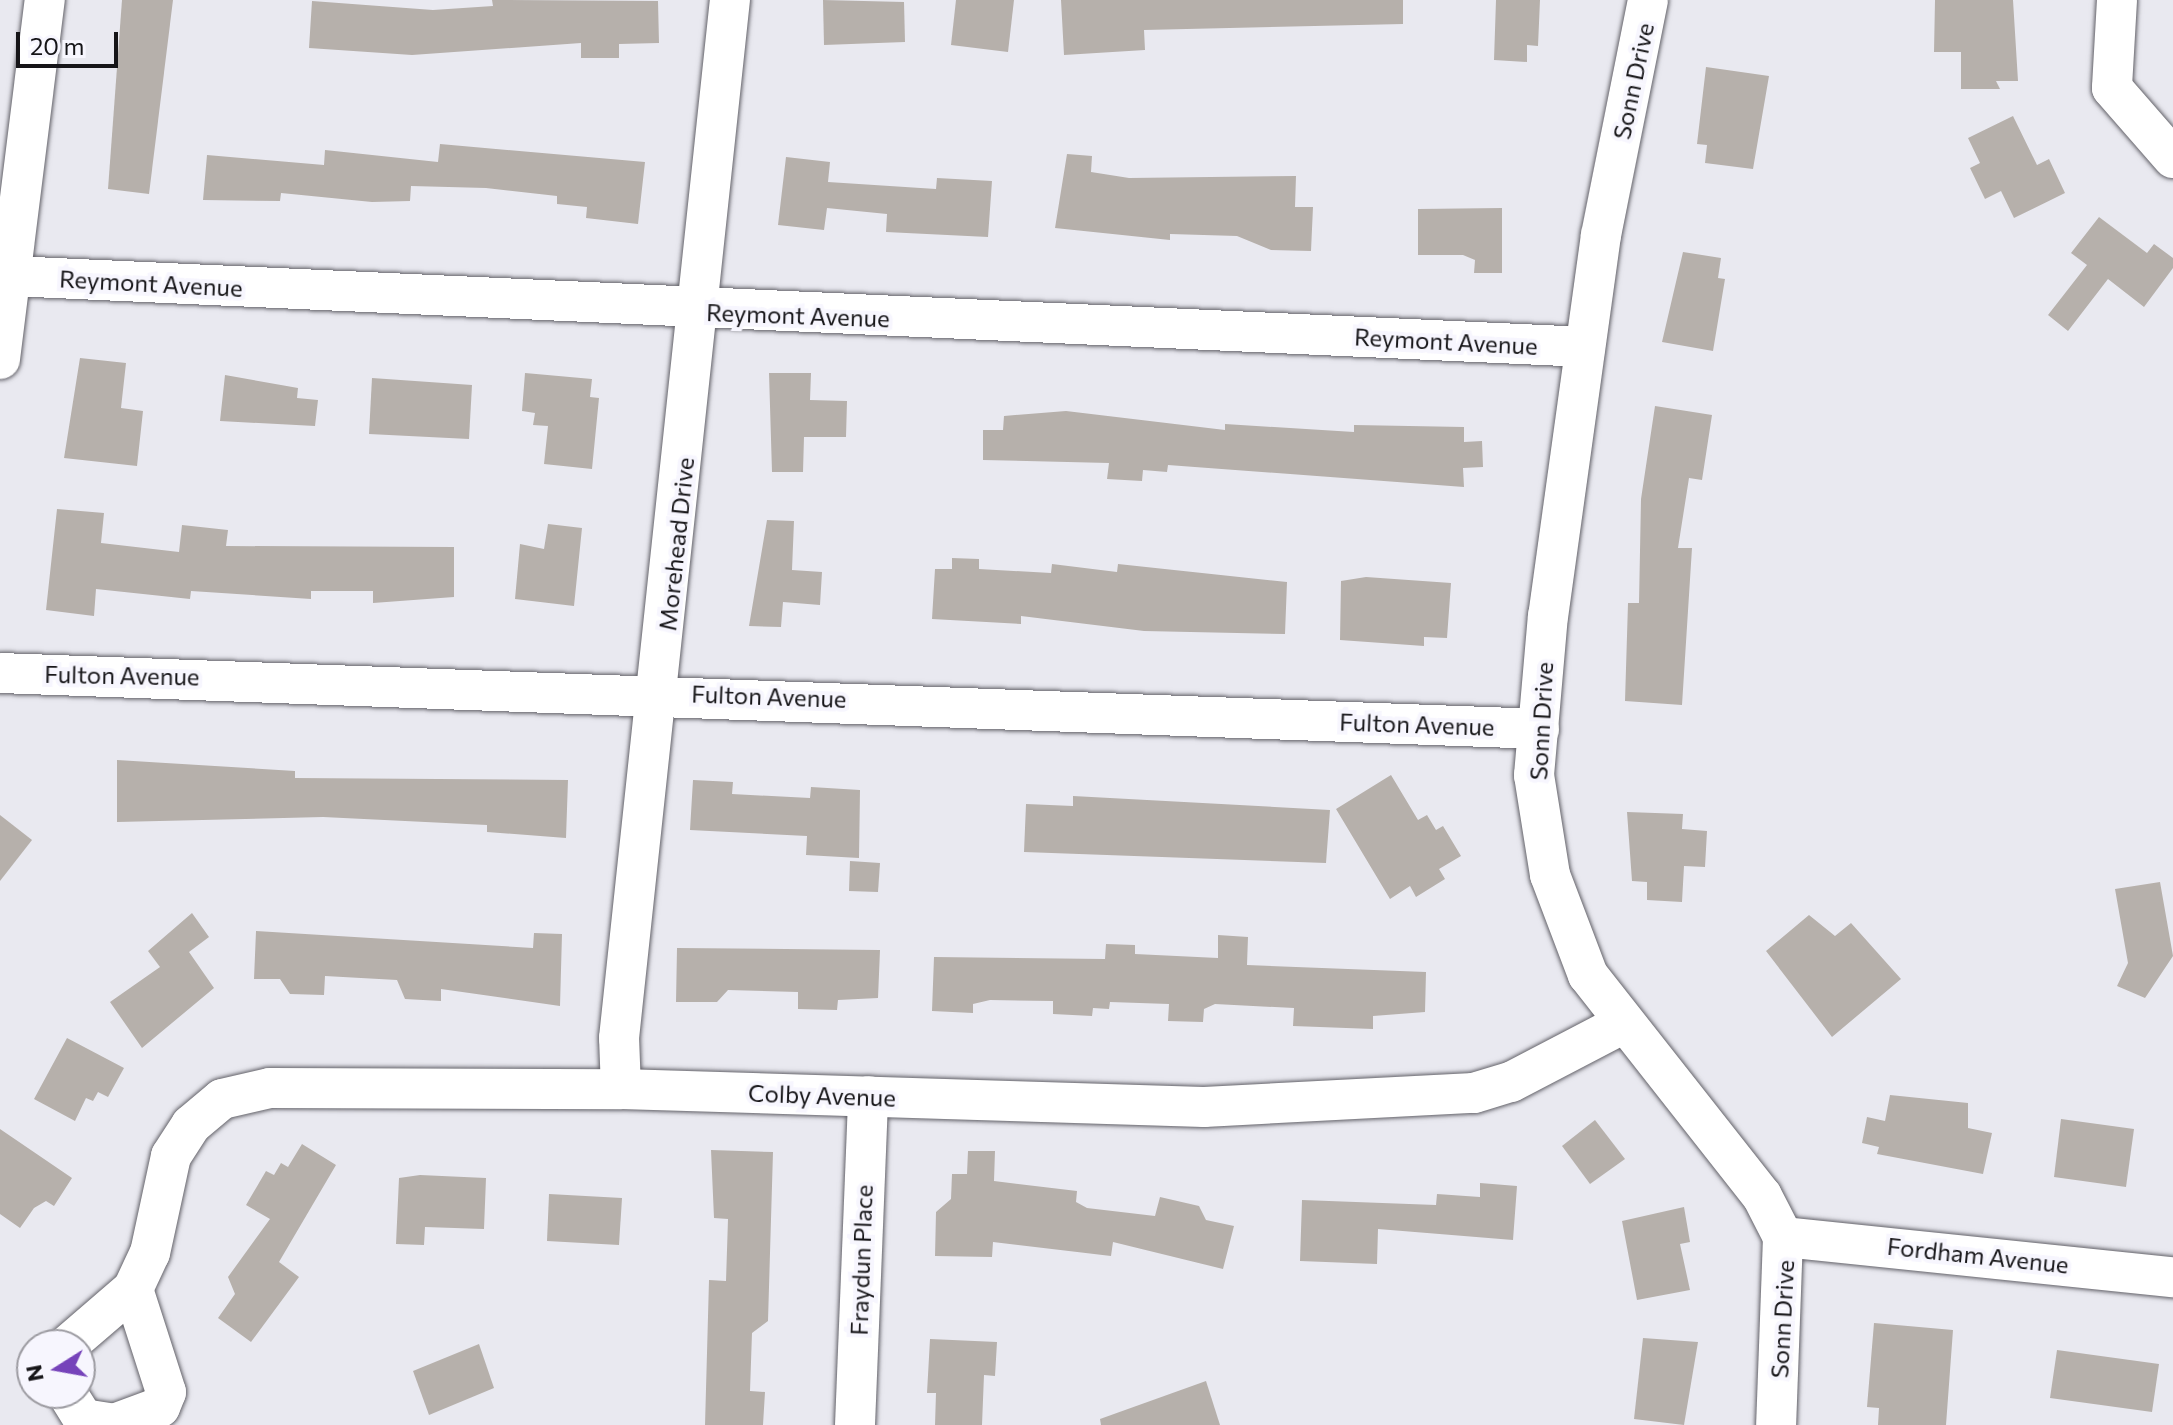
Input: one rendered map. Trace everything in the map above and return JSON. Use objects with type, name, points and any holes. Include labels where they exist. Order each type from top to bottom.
[{"type":"street","points":[[0,359],[45,0]]},
{"type":"street","name":"Morehead Drive","points":[[621,1089],[619,1038],[701,312],[730,0]]},
{"type":"street","name":"Sonn Drive","points":[[1648,0],[1585,347],[1534,775],[1550,875],[1588,975],[1762,1196],[1783,1237],[1776,1425]]},
{"type":"street","points":[[2117,0],[2112,88],[2173,158]]},
{"type":"street","name":"Reymont Avenue","points":[[11,276],[701,312],[1585,347]]},
{"type":"street","name":"Fulton Avenue","points":[[0,673],[659,691],[1539,729]]},
{"type":"street","name":"Colby Avenue","points":[[87,1329],[133,1289],[150,1253],[171,1156],[191,1125],[222,1099],[270,1088],[621,1089],[1204,1107],[1474,1093],[1511,1082],[1624,1023]]},
{"type":"street","name":"Fraydun Place","points":[[855,1425],[868,1096]]},
{"type":"street","name":"Fordham Avenue","points":[[1783,1237],[2173,1277]]},
{"type":"street","points":[[77,1409],[83,1419],[114,1424],[160,1407],[166,1392],[160,1361],[133,1289]]},
{"type":"building","points":[[122,0],[173,0],[149,194],[108,189]]},
{"type":"building","points":[[492,0],[658,1],[659,43],[619,44],[619,58],[581,58],[581,43],[412,55],[309,48],[312,1],[433,10],[493,6]]},
{"type":"building","points":[[823,0],[904,2],[905,42],[824,45]]},
{"type":"building","points":[[956,0],[1014,0],[1008,52],[951,45]]},
{"type":"building","points":[[1061,0],[1403,0],[1403,24],[1144,30],[1145,50],[1064,55]]},
{"type":"building","points":[[1496,0],[1540,0],[1538,46],[1527,45],[1527,62],[1494,60]]},
{"type":"building","points":[[1935,0],[2013,0],[2018,81],[1996,81],[2000,89],[1961,89],[1961,52],[1934,52]]},
{"type":"building","points":[[1706,67],[1769,76],[1753,169],[1705,163],[1707,145],[1697,144]]},
{"type":"building","points":[[2013,116],[2037,165],[2049,159],[2065,193],[2014,218],[2001,191],[1985,199],[1970,168],[1980,163],[1968,138]]},
{"type":"building","points":[[440,144],[645,162],[638,224],[586,218],[587,207],[557,204],[557,196],[486,188],[411,186],[410,201],[372,202],[281,193],[280,201],[203,200],[207,155],[324,165],[325,150],[438,162]]},
{"type":"building","points":[[1067,154],[1092,156],[1091,172],[1129,178],[1296,176],[1295,207],[1313,207],[1311,251],[1271,250],[1237,236],[1170,234],[1170,240],[1055,228]]},
{"type":"building","points":[[786,157],[830,162],[828,182],[936,189],[937,178],[992,181],[988,237],[886,232],[887,214],[827,208],[824,230],[778,225]]},
{"type":"building","points":[[1502,208],[1502,273],[1474,273],[1475,260],[1463,255],[1418,255],[1418,209]]},
{"type":"building","points":[[2099,217],[2147,253],[2154,244],[2173,258],[2173,268],[2144,307],[2108,279],[2068,331],[2048,315],[2087,265],[2071,253]]},
{"type":"building","points":[[1683,252],[1721,258],[1718,278],[1725,279],[1713,351],[1662,342]]},
{"type":"building","points":[[80,358],[126,363],[121,408],[143,411],[137,466],[64,458]]},
{"type":"building","points":[[525,373],[592,379],[590,397],[599,398],[592,469],[544,464],[548,426],[533,425],[535,413],[522,411]]},
{"type":"building","points":[[769,373],[811,373],[810,400],[847,401],[846,437],[804,437],[803,472],[772,472]]},
{"type":"building","points":[[225,375],[298,388],[297,398],[318,400],[315,426],[220,421]]},
{"type":"building","points":[[372,378],[472,385],[469,439],[369,434]]},
{"type":"building","points":[[1655,406],[1712,415],[1702,480],[1689,478],[1678,548],[1692,548],[1682,705],[1625,701],[1628,603],[1639,603],[1641,499]]},
{"type":"building","points":[[1066,411],[1225,430],[1225,424],[1354,432],[1354,425],[1464,427],[1464,442],[1482,441],[1483,467],[1463,468],[1464,487],[1168,465],[1167,472],[1143,470],[1142,481],[1107,479],[1109,463],[983,460],[983,430],[1003,430],[1004,416]]},
{"type":"building","points":[[57,509],[104,513],[101,543],[179,552],[182,525],[228,530],[226,546],[454,547],[454,597],[373,603],[373,591],[311,591],[311,599],[191,591],[190,599],[96,589],[94,616],[46,610]]},
{"type":"building","points":[[767,520],[794,521],[792,570],[822,572],[820,605],[783,602],[781,627],[749,626]]},
{"type":"building","points":[[548,524],[582,528],[574,606],[515,599],[520,544],[544,549]]},
{"type":"building","points":[[952,558],[979,559],[979,569],[1051,573],[1052,564],[1117,572],[1118,564],[1287,582],[1285,634],[1144,631],[1021,616],[1021,624],[932,619],[935,569],[952,569]]},
{"type":"building","points":[[1366,577],[1451,583],[1447,638],[1424,637],[1424,646],[1340,640],[1341,581]]},
{"type":"building","points":[[117,760],[295,771],[295,778],[568,780],[566,838],[487,832],[487,825],[323,817],[117,822]]},
{"type":"building","points":[[1391,775],[1418,820],[1427,815],[1436,830],[1443,826],[1461,856],[1439,869],[1445,879],[1416,897],[1410,886],[1390,899],[1336,809]]},
{"type":"building","points":[[693,780],[733,782],[732,794],[810,798],[811,787],[860,790],[859,858],[806,855],[807,836],[690,830]]},
{"type":"building","points":[[1073,796],[1330,810],[1326,863],[1024,852],[1026,804],[1073,806]]},
{"type":"building","points":[[1627,812],[1683,814],[1682,829],[1707,831],[1705,867],[1684,866],[1682,902],[1647,900],[1647,882],[1632,881]]},
{"type":"building","points":[[0,815],[32,840],[0,881]]},
{"type":"building","points":[[850,861],[880,863],[878,892],[849,891]]},
{"type":"building","points":[[2160,882],[2173,956],[2145,998],[2117,986],[2128,963],[2115,889]]},
{"type":"building","points":[[192,913],[209,937],[189,952],[214,988],[142,1048],[110,1002],[160,967],[148,951]]},
{"type":"building","points":[[1809,915],[1835,936],[1851,923],[1901,979],[1832,1037],[1766,951]]},
{"type":"building","points":[[256,931],[533,948],[534,933],[562,934],[560,1006],[441,989],[441,1001],[405,999],[397,980],[325,976],[324,995],[290,994],[280,979],[254,979]]},
{"type":"building","points":[[1218,935],[1248,937],[1247,965],[1426,972],[1425,1012],[1373,1016],[1373,1029],[1293,1026],[1294,1008],[1215,1004],[1204,1009],[1203,1022],[1168,1021],[1169,1004],[1110,1002],[1109,1009],[1093,1008],[1092,1016],[1053,1014],[1053,1001],[990,1000],[973,1004],[973,1013],[932,1011],[934,957],[1105,959],[1106,944],[1135,945],[1135,954],[1218,958]]},
{"type":"building","points":[[677,948],[880,950],[878,998],[838,1000],[837,1010],[798,1009],[798,992],[728,990],[717,1002],[676,1002]]},
{"type":"building","points":[[67,1038],[124,1068],[108,1097],[98,1092],[93,1101],[86,1098],[75,1121],[34,1099]]},
{"type":"building","points":[[1890,1095],[1968,1103],[1968,1128],[1992,1133],[1983,1174],[1877,1154],[1879,1147],[1862,1143],[1867,1117],[1885,1121]]},
{"type":"building","points":[[2061,1119],[2134,1129],[2126,1187],[2054,1177]]},
{"type":"building","points":[[1595,1120],[1625,1159],[1590,1184],[1562,1146]]},
{"type":"building","points":[[0,1129],[72,1178],[54,1206],[46,1201],[34,1208],[20,1228],[0,1214]]},
{"type":"building","points":[[302,1144],[336,1165],[279,1262],[299,1277],[251,1342],[218,1318],[235,1294],[228,1277],[270,1219],[246,1205],[266,1171],[274,1175],[281,1163],[288,1167]]},
{"type":"building","points":[[711,1150],[773,1152],[768,1321],[752,1333],[750,1391],[765,1392],[763,1425],[705,1425],[709,1280],[726,1281],[728,1219],[714,1218]]},
{"type":"building","points":[[968,1151],[995,1151],[994,1181],[1077,1191],[1076,1202],[1087,1208],[1155,1216],[1160,1197],[1199,1206],[1206,1220],[1234,1226],[1223,1269],[1113,1242],[1111,1256],[993,1242],[992,1257],[935,1256],[936,1212],[951,1199],[952,1174],[967,1174]]},
{"type":"building","points":[[420,1175],[486,1178],[484,1229],[425,1227],[424,1245],[396,1244],[399,1178]]},
{"type":"building","points":[[1480,1183],[1517,1186],[1513,1240],[1378,1229],[1377,1264],[1300,1261],[1302,1200],[1436,1205],[1437,1194],[1480,1197]]},
{"type":"building","points":[[549,1194],[622,1198],[619,1245],[547,1241]]},
{"type":"building","points":[[1684,1207],[1690,1242],[1680,1244],[1690,1290],[1637,1300],[1622,1221]]},
{"type":"building","points":[[1874,1323],[1953,1330],[1946,1425],[1878,1425],[1879,1408],[1867,1407]]},
{"type":"building","points":[[1643,1338],[1698,1342],[1684,1425],[1634,1419]]},
{"type":"building","points":[[930,1339],[997,1342],[995,1376],[984,1375],[982,1425],[935,1425],[936,1393],[927,1393]]},
{"type":"building","points":[[479,1344],[494,1388],[429,1415],[413,1371]]},
{"type":"building","points":[[2057,1350],[2159,1364],[2152,1412],[2050,1398]]},
{"type":"building","points":[[1206,1381],[1220,1425],[1101,1425],[1100,1419]]}]
